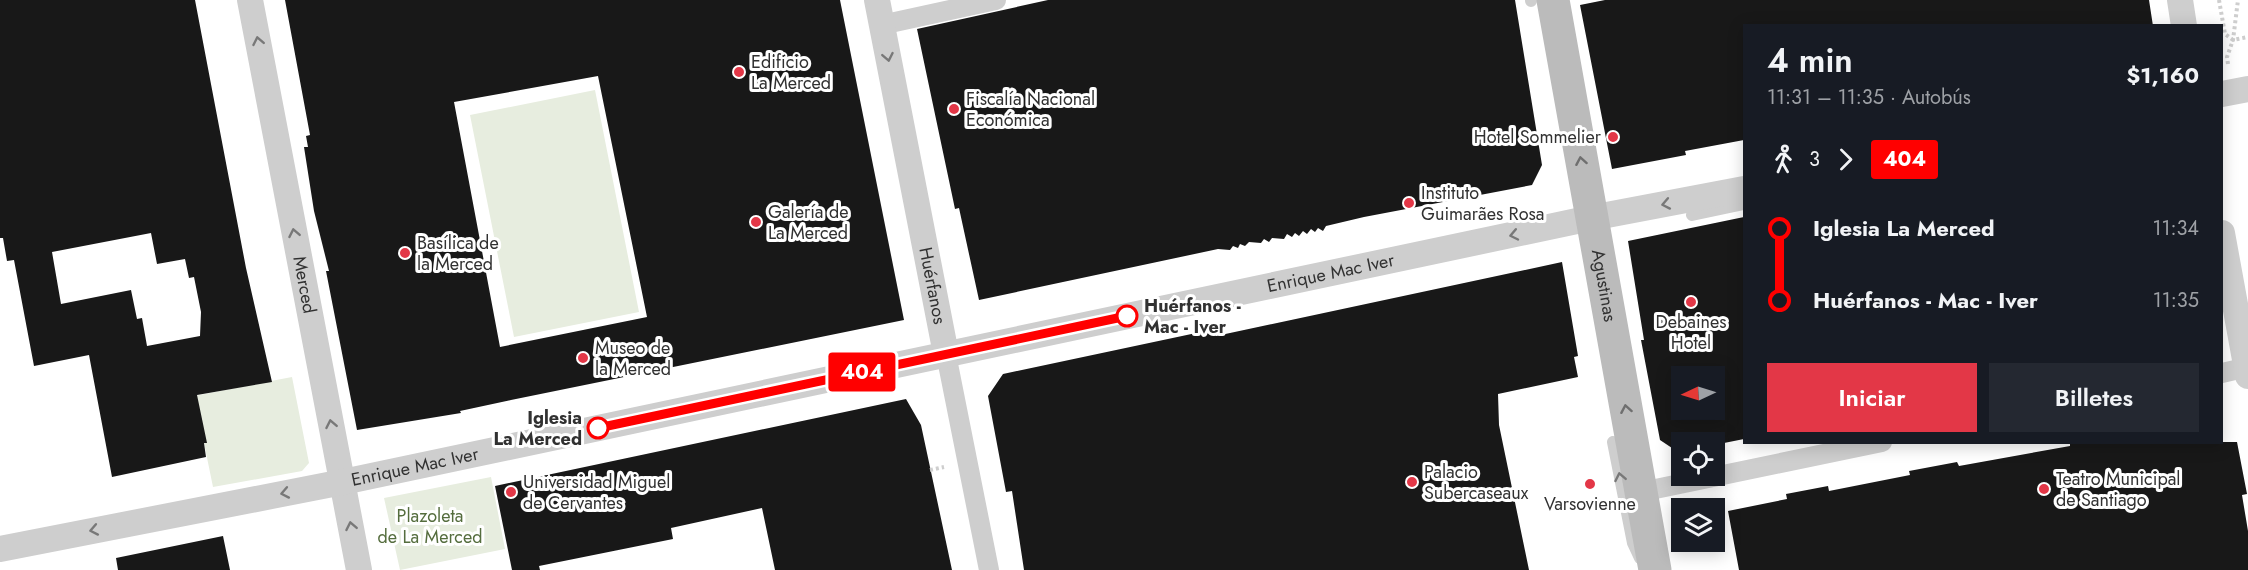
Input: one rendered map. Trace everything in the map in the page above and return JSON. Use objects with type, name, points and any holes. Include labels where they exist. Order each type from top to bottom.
[{"type":"main road","name":"Agustinas","points":[[1553,0],[1654,570]]},
{"type":"street","name":"Merced","points":[[250,0],[359,570]]},
{"type":"street","points":[[879,12],[996,0]]},
{"type":"street","points":[[2180,0],[2184,24]]},
{"type":"street","name":"Huérfanos","points":[[879,12],[989,570]]},
{"type":"street","name":"Enrique Mac Iver","points":[[0,549],[342,482],[1592,218],[1743,189]]},
{"type":"street","points":[[2223,238],[2248,370],[2223,372]]},
{"type":"street","points":[[1641,492],[1872,444]]},
{"type":"lane","points":[[1692,214],[1743,204]]},
{"type":"lane","points":[[1613,442],[1633,543],[1638,556],[1654,570]]},
{"type":"path","points":[[2219,0],[2225,34],[2233,40],[2248,37]]},
{"type":"path","points":[[2234,92],[2227,57],[2233,40],[2238,0]]},
{"type":"green space","points":[[595,90],[639,312],[514,337],[470,115]]},
{"type":"green space","points":[[292,377],[309,463],[302,471],[213,487],[204,443],[206,443],[194,396]]},
{"type":"green space","name":"Plazoleta de La Merced","points":[[491,477],[505,549],[400,570],[384,498]]},
{"type":"building","points":[[0,0],[195,0],[246,268],[272,382],[197,395],[207,443],[204,443],[206,457],[112,477],[89,355],[34,366],[14,260],[7,261],[3,238],[0,238]],"holes":[[[151,233],[157,264],[185,259],[189,278],[194,277],[201,312],[200,336],[147,346],[142,318],[137,319],[131,290],[61,304],[52,252]]]},
{"type":"building","points":[[285,0],[840,0],[904,320],[511,400],[460,411],[461,413],[357,430],[326,271],[329,271],[314,211],[304,147],[308,147],[306,136],[310,135]],"holes":[[[598,76],[647,317],[500,347],[454,102]]]},
{"type":"building","points":[[1048,0],[1515,0],[1542,165],[1532,185],[1364,217],[1326,226],[1323,231],[1318,228],[1315,232],[1311,229],[1307,234],[1303,231],[1299,236],[1295,233],[1292,237],[1287,234],[1284,239],[1272,238],[1269,242],[1264,239],[1261,243],[1249,242],[1245,246],[1240,244],[1238,248],[1233,246],[1230,250],[1218,249],[979,300],[959,208],[955,209],[917,29]]},
{"type":"building","points":[[1605,0],[2149,0],[2153,24],[1743,24],[1743,140],[1685,151],[1686,155],[1612,169],[1580,5]]},
{"type":"building","points":[[1743,217],[1743,439],[1725,443],[1725,432],[1671,432],[1671,447],[1660,440],[1641,340],[1644,340],[1628,241]]},
{"type":"building","points":[[1562,262],[1578,356],[1574,357],[1578,377],[1498,394],[1499,425],[1529,570],[1024,570],[1012,491],[1006,492],[988,396],[1003,374],[1215,329],[1216,336]]},
{"type":"building","points":[[906,399],[921,425],[952,570],[775,570],[762,508],[671,528],[673,539],[539,566],[540,570],[512,570],[495,486]]},
{"type":"building","name":"Teatro Municipal de Santiago","points":[[2223,442],[2237,442],[2247,494],[2242,495],[2248,531],[2248,570],[1739,570],[1728,511],[1787,499],[1786,494],[1828,486],[1829,491],[1910,475],[1909,471],[1957,462],[1959,466],[2070,446],[2070,444],[2223,444]]},
{"type":"building","points":[[223,536],[230,570],[118,570],[116,558]]},
{"type":"bus line","name":"404","points":[[598,428],[1127,316]]},
{"type":"place","name":"Edificio La Merced","points":[[739,72]]},
{"type":"place","name":"Fiscalía Nacional Económica","points":[[954,109]]},
{"type":"place","name":"Hotel Sommelier","points":[[1613,137]]},
{"type":"place","name":"Instituto Guimarães Rosa","points":[[1409,203]]},
{"type":"place","name":"Galería de La Merced","points":[[756,222]]},
{"type":"place","name":"Basílica de la Merced","points":[[405,253]]},
{"type":"place","name":"Debaines Hotel","points":[[1691,302]]},
{"type":"place","name":"Huérfanos - Mac - Iver","points":[[1127,316]]},
{"type":"place","name":"Museo de la Merced","points":[[583,358]]},
{"type":"place","name":"Iglesia La Merced","points":[[598,428]]},
{"type":"place","name":"Palacio Subercaseaux","points":[[1412,482]]},
{"type":"place","name":"Varsovienne","points":[[1590,484]]},
{"type":"place","name":"Teatro Municipal de Santiago","points":[[2044,489]]},
{"type":"place","name":"Universidad Miguel de Cervantes","points":[[511,492]]}]
